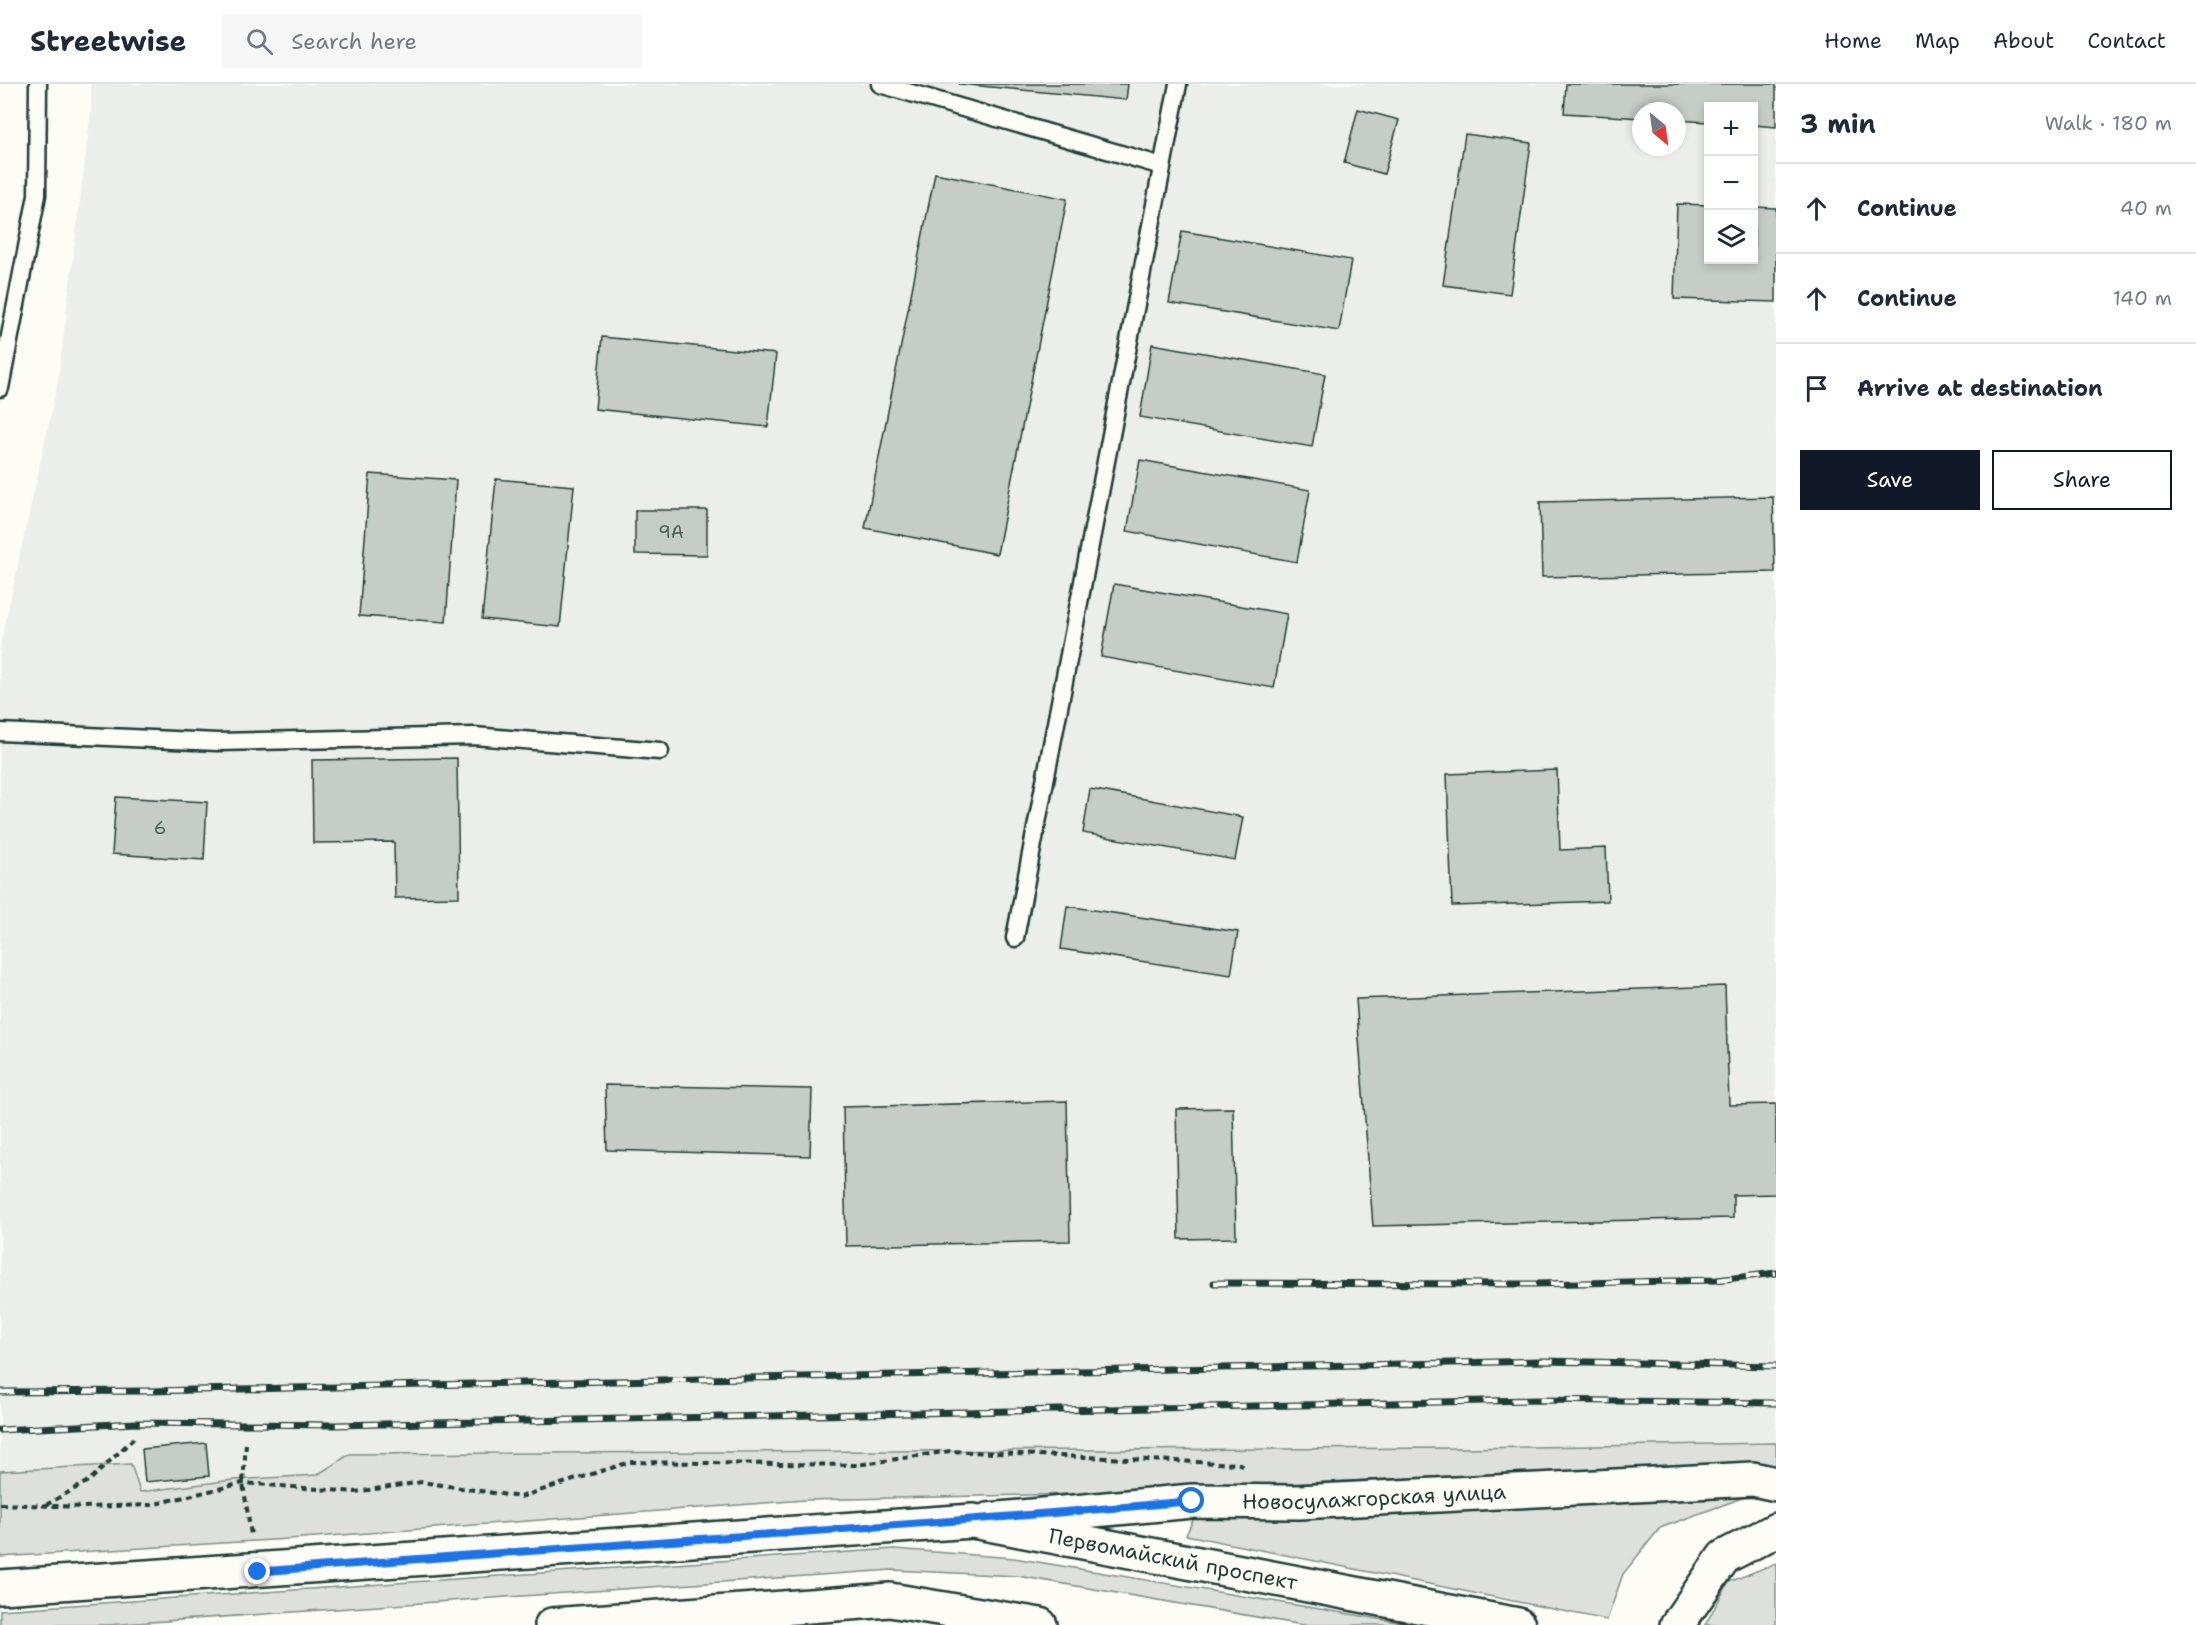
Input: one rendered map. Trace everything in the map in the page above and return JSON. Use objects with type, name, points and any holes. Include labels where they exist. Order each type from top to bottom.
[{"type":"main road","name":"Новосулажгорская улица","points":[[973,1521],[1192,1501],[1299,1502],[1753,1479],[1776,1484]]},
{"type":"main road","name":"Первомайский проспект","points":[[0,1587],[258,1572],[481,1553],[973,1521],[1518,1625]]},
{"type":"main road","points":[[1677,1625],[1724,1557],[1776,1530]]},
{"type":"main road","points":[[552,1625],[890,1600],[1041,1625]]},
{"type":"lane","points":[[0,388],[37,195],[38,84]]},
{"type":"lane","points":[[880,84],[1162,166]]},
{"type":"lane","points":[[1015,938],[1178,84]]},
{"type":"lane","points":[[0,732],[217,742],[474,736],[660,751]]},
{"type":"path","points":[[45,1506],[90,1480],[134,1438]]},
{"type":"path","points":[[246,1444],[243,1483],[258,1572]]},
{"type":"path","points":[[0,1504],[151,1505],[243,1483],[355,1492],[422,1482],[520,1497],[630,1462],[857,1464],[950,1451],[1240,1464],[1250,1471]]},
{"type":"shaded area","points":[[91,84],[1776,84],[1776,1443],[1464,1448],[350,1454],[318,1475],[233,1480],[140,1492],[130,1464],[0,1471],[0,647],[58,381],[91,110]]},
{"type":"shaded area","points":[[1776,1443],[1776,1467],[1726,1463],[1075,1494],[805,1500],[289,1539],[0,1557],[0,1471],[131,1464],[140,1492],[233,1480],[317,1475],[350,1454],[1464,1448]]},
{"type":"shaded area","points":[[1753,1494],[1660,1528],[1623,1574],[1607,1620],[1186,1535],[1197,1512]]},
{"type":"shaded area","points":[[894,1549],[1014,1558],[1415,1625],[1303,1625],[1018,1576],[892,1570],[108,1625],[0,1625],[0,1610]]},
{"type":"shaded area","points":[[1776,1563],[1776,1625],[1705,1625],[1729,1582]]},
{"type":"building","points":[[959,84],[1128,84],[1126,100]]},
{"type":"building","points":[[1566,84],[1776,84],[1776,127],[1758,125],[1758,102],[1704,102],[1704,122],[1686,121],[1686,102],[1632,102],[1632,117],[1564,113]]},
{"type":"building","points":[[1358,109],[1399,120],[1384,174],[1344,163]]},
{"type":"building","points":[[1465,134],[1531,143],[1510,294],[1443,285]]},
{"type":"building","points":[[935,173],[1067,199],[997,554],[865,528]]},
{"type":"building","points":[[1677,204],[1704,205],[1704,264],[1758,264],[1758,207],[1776,208],[1776,302],[1674,299]]},
{"type":"building","points":[[1182,231],[1351,260],[1339,331],[1169,303]]},
{"type":"building","points":[[602,337],[776,354],[768,427],[595,409]]},
{"type":"building","points":[[1152,344],[1325,374],[1312,447],[1140,417]]},
{"type":"building","points":[[1140,460],[1310,490],[1297,562],[1127,531]]},
{"type":"building","points":[[370,474],[456,480],[446,622],[359,616]]},
{"type":"building","points":[[496,479],[574,486],[560,627],[482,619]]},
{"type":"building","points":[[1773,497],[1775,572],[1542,577],[1540,502]]},
{"type":"building","points":[[635,510],[707,510],[707,555],[635,554]]},
{"type":"building","points":[[1114,584],[1287,614],[1274,688],[1101,657]]},
{"type":"building","points":[[457,758],[459,897],[395,898],[394,842],[313,843],[312,760]]},
{"type":"building","points":[[1557,770],[1560,850],[1606,848],[1608,901],[1452,906],[1447,774]]},
{"type":"building","points":[[1090,789],[1243,817],[1235,860],[1083,833]]},
{"type":"building","points":[[116,797],[207,802],[204,860],[112,854]]},
{"type":"building","points":[[1067,906],[1238,932],[1231,975],[1061,949]]},
{"type":"building","points":[[1725,986],[1729,1105],[1776,1104],[1776,1194],[1733,1195],[1733,1218],[1373,1226],[1356,999]]},
{"type":"building","points":[[605,1085],[812,1089],[810,1156],[607,1150]]},
{"type":"building","points":[[1067,1101],[1070,1241],[846,1246],[843,1107]]},
{"type":"building","points":[[1233,1108],[1236,1238],[1179,1239],[1176,1109]]},
{"type":"building","points":[[206,1443],[209,1476],[145,1482],[142,1449]]},
{"type":"railway","points":[[1214,1283],[1536,1284],[1717,1280],[1776,1273]]},
{"type":"railway","points":[[0,1392],[149,1391],[1542,1361],[1776,1366]]},
{"type":"railway","points":[[0,1430],[136,1423],[334,1425],[1538,1400],[1776,1403]]},
{"type":"route","points":[[258,1572],[481,1553],[973,1521],[1192,1501]]}]
